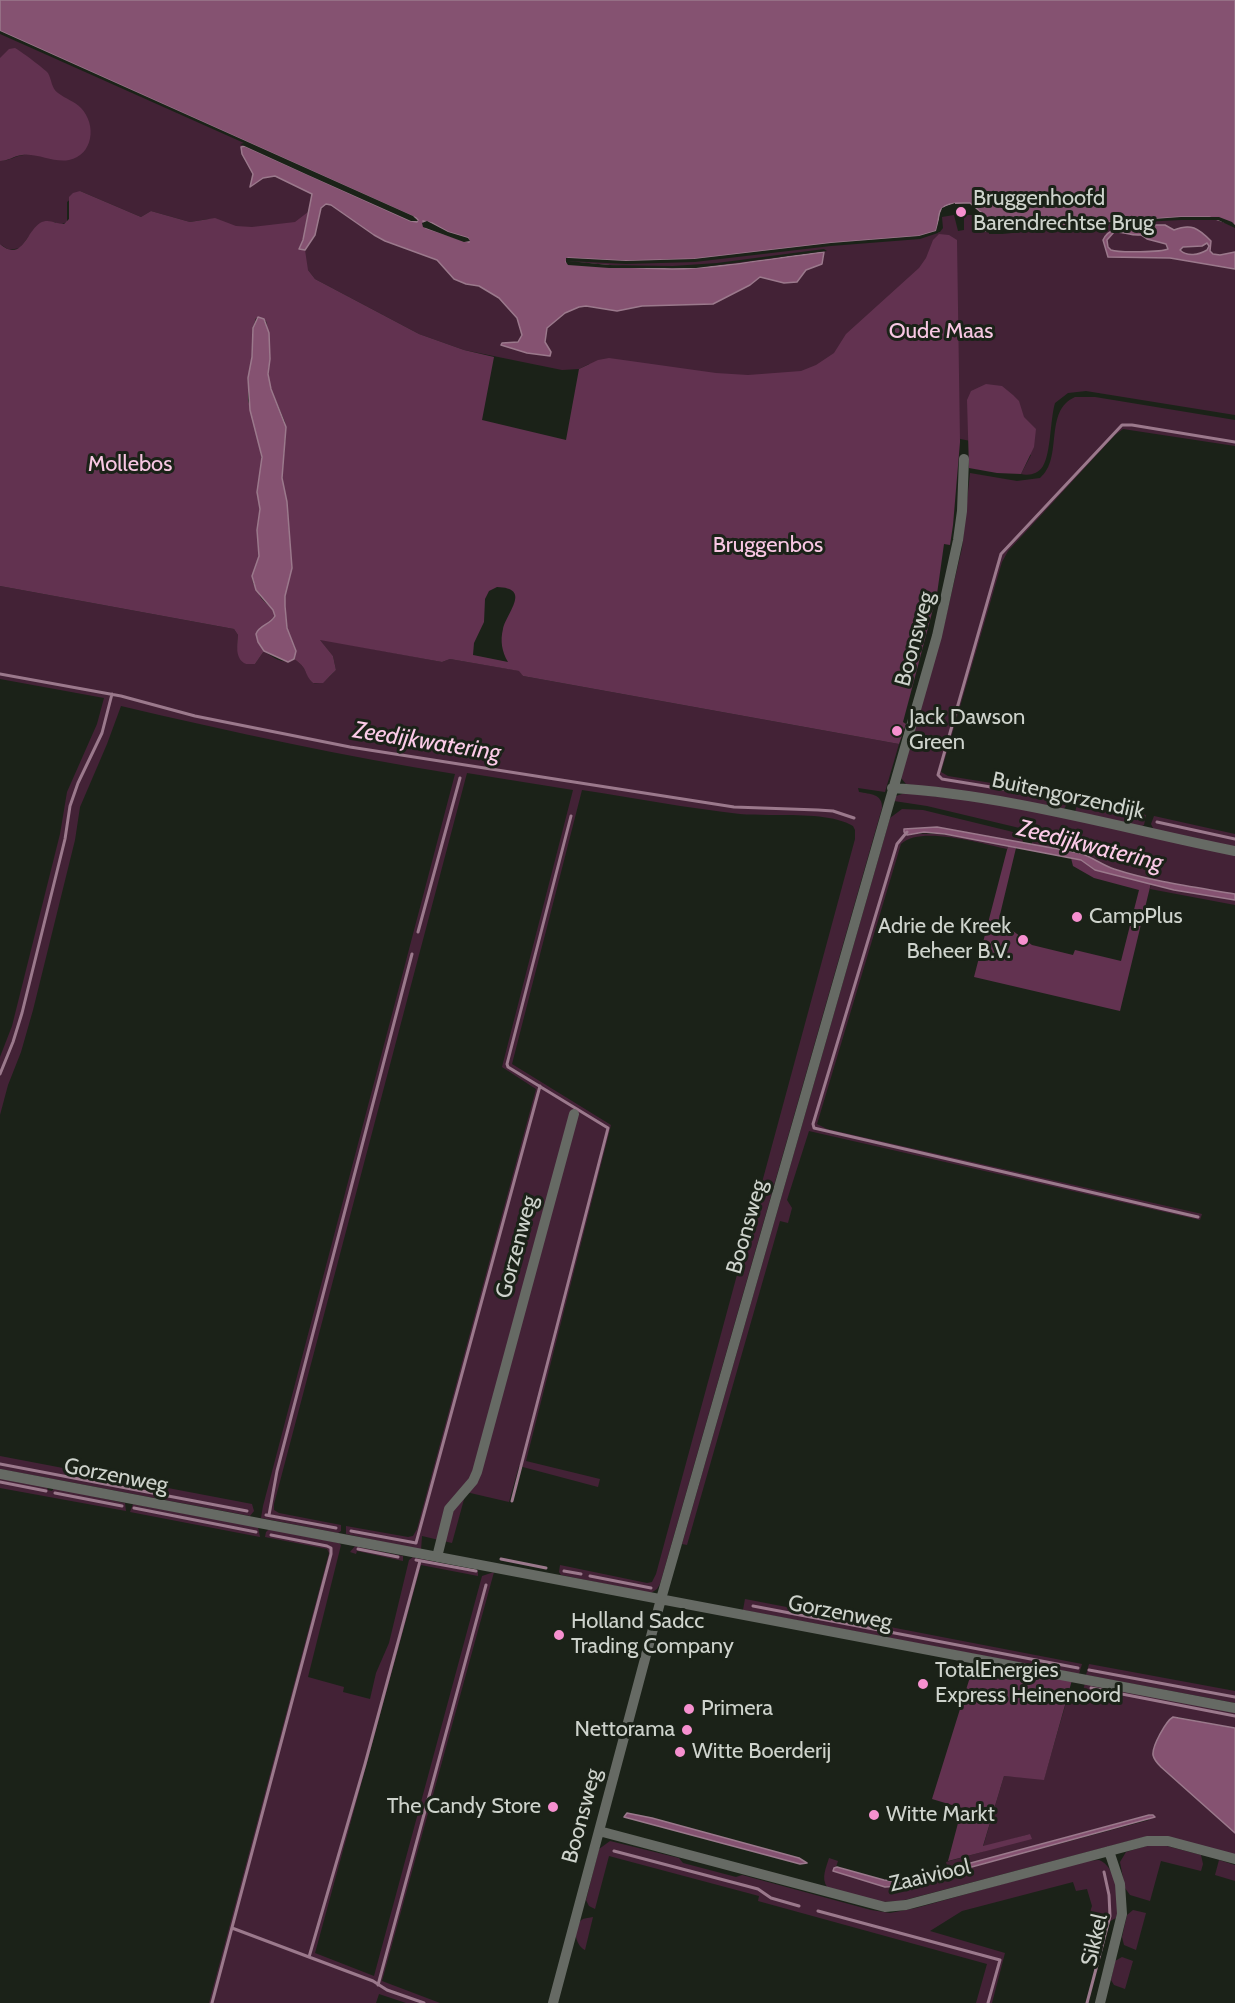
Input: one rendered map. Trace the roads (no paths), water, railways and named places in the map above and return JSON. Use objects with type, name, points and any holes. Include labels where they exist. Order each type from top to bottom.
[{"type":"street","name":"Boonsweg","points":[[553,2003],[661,1599],[892,788],[926,678],[952,573],[961,518],[964,459]]},
{"type":"street","name":"Buitengorzendijk","points":[[892,788],[952,792],[1032,806],[1235,851]]},
{"type":"street","name":"Gorzenweg","points":[[437,1557],[449,1509],[473,1481],[477,1472],[574,1114]]},
{"type":"street","name":"Gorzenweg","points":[[0,1474],[1235,1708]]},
{"type":"street","name":"Zaaiviool","points":[[598,1831],[885,1907],[906,1905],[1142,1842],[1161,1840],[1235,1859]]},
{"type":"street","name":"Sikkel","points":[[1100,2003],[1122,1914],[1120,1884],[1109,1851]]},
{"type":"waterway","points":[[1064,799],[942,779],[938,775],[1001,554],[1122,425],[1235,442]]},
{"type":"waterway","name":"Zeedijkwatering","points":[[0,674],[121,696],[195,716],[350,747],[734,807],[833,811],[854,818]]},
{"type":"waterway","points":[[0,1074],[22,1013],[65,839],[70,806],[78,783],[102,733],[112,694]]},
{"type":"waterway","points":[[418,932],[460,778]]},
{"type":"waterway","points":[[1081,803],[1142,819]]},
{"type":"waterway","points":[[512,1501],[608,1128],[508,1067],[507,1064],[571,816]]},
{"type":"waterway","points":[[1157,822],[1235,839]]},
{"type":"waterway","points":[[907,832],[897,844],[813,1124],[814,1128],[1198,1217]]},
{"type":"waterway","points":[[269,1515],[277,1471],[412,954]]},
{"type":"waterway","points":[[351,1531],[416,1543],[540,1086]]},
{"type":"waterway","points":[[0,1464],[247,1511]]},
{"type":"waterway","points":[[0,1482],[46,1491]]},
{"type":"waterway","points":[[55,1493],[122,1506]]},
{"type":"waterway","points":[[134,1508],[256,1532]]},
{"type":"waterway","points":[[266,1515],[336,1528]]},
{"type":"waterway","points":[[212,2003],[331,1554],[331,1548],[327,1546],[271,1535]]},
{"type":"waterway","points":[[358,1549],[398,1557]]},
{"type":"waterway","points":[[501,1559],[546,1568]]},
{"type":"waterway","points":[[416,1560],[476,1571]]},
{"type":"waterway","points":[[420,1561],[365,1764],[309,1957],[424,2003]]},
{"type":"waterway","points":[[564,1571],[581,1574]]},
{"type":"waterway","points":[[590,1576],[651,1588]]},
{"type":"waterway","points":[[378,1985],[486,1585]]},
{"type":"waterway","points":[[753,1606],[1078,1668]]},
{"type":"waterway","points":[[1089,1670],[1235,1697]]},
{"type":"waterway","points":[[1091,1688],[1235,1716]]},
{"type":"waterway","points":[[614,1851],[758,1889],[771,1898],[799,1906]]},
{"type":"waterway","points":[[1087,2003],[1110,1916],[1109,1895],[1104,1872]]},
{"type":"waterway","points":[[818,1911],[1000,1960],[988,2003]]},
{"type":"waterway","points":[[232,1928],[309,1957]]},
{"type":"place","name":"Bruggenhoofd Barendrechtse Brug","points":[[961,212]]},
{"type":"place","name":"Jack Dawson Green","points":[[897,731]]},
{"type":"place","name":"CampPlus","points":[[1077,917]]},
{"type":"place","name":"Adrie de Kreek Beheer B.V.","points":[[1023,940]]},
{"type":"place","name":"Holland Sadcc Trading Company","points":[[559,1635]]},
{"type":"place","name":"TotalEnergies Express Heinenoord","points":[[923,1684]]},
{"type":"place","name":"Primera","points":[[689,1709]]},
{"type":"place","name":"Nettorama","points":[[687,1730]]},
{"type":"place","name":"Witte Boerderij","points":[[680,1752]]},
{"type":"place","name":"The Candy Store","points":[[553,1807]]},
{"type":"place","name":"Witte Markt","points":[[874,1815]]},
{"type":"park label","name":"Oude Maas","points":[[941,332]]},
{"type":"park label","name":"Mollebos","points":[[130,465]]},
{"type":"park label","name":"Bruggenbos","points":[[768,546]]}]
